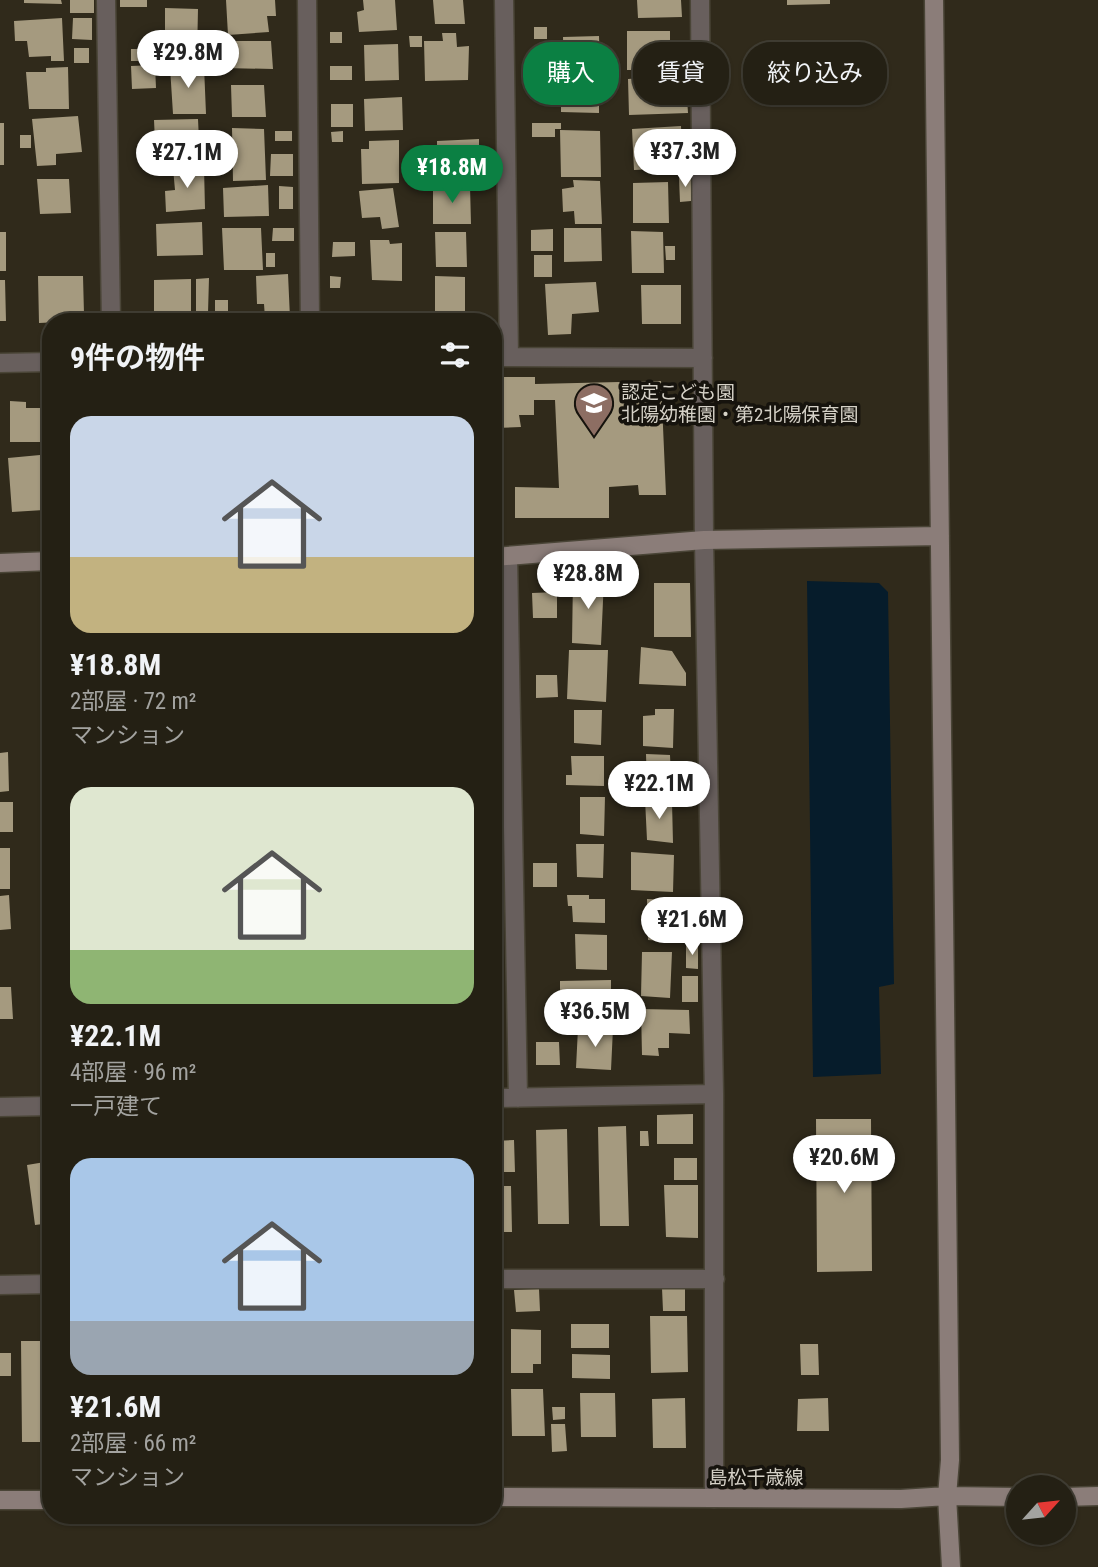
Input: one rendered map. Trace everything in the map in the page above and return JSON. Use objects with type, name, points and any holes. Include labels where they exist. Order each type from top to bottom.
[{"type":"street","points":[[106,0],[111,313]]},
{"type":"street","points":[[307,0],[310,313]]},
{"type":"street","points":[[501,313],[504,0]]},
{"type":"street","points":[[700,0],[704,540],[714,1094],[714,1498]]},
{"type":"street","points":[[934,0],[950,1460],[947,1496],[951,1567]]},
{"type":"street","points":[[502,357],[703,358]]},
{"type":"street","points":[[0,363],[42,362]]},
{"type":"street","points":[[502,557],[704,540],[940,536]]},
{"type":"street","points":[[0,563],[42,561]]},
{"type":"street","points":[[502,617],[518,1098]]},
{"type":"street","points":[[502,1098],[714,1094]]},
{"type":"street","points":[[0,1107],[42,1106]]},
{"type":"street","points":[[502,1279],[715,1279]]},
{"type":"street","points":[[0,1285],[42,1284]]},
{"type":"street","points":[[1076,1496],[1098,1496]]},
{"type":"street","name":"島松千歳線","points":[[502,1497],[901,1499],[1006,1497]]},
{"type":"street","points":[[0,1500],[42,1500]]},
{"type":"water","points":[[807,581],[879,583],[888,592],[894,984],[879,987],[881,1074],[813,1077]]},
{"type":"building","points":[[24,0],[61,0],[62,4],[24,3]]},
{"type":"building","points":[[70,0],[94,0],[94,13],[70,13]]},
{"type":"building","points":[[120,0],[147,0],[147,7],[120,7]]},
{"type":"building","points":[[226,0],[275,0],[276,16],[267,16],[269,32],[228,35]]},
{"type":"building","points":[[363,0],[395,0],[397,30],[359,32],[357,12],[364,10]]},
{"type":"building","points":[[433,0],[463,0],[465,24],[435,24]]},
{"type":"building","points":[[637,0],[681,0],[682,17],[638,18]]},
{"type":"building","points":[[787,0],[830,0],[830,4],[787,5]]},
{"type":"building","points":[[165,8],[198,9],[197,56],[165,55]]},
{"type":"building","points":[[62,18],[64,61],[51,61],[51,56],[29,57],[27,41],[15,41],[14,21]]},
{"type":"building","points":[[73,18],[92,18],[92,40],[72,39]]},
{"type":"building","points":[[534,27],[547,27],[547,39],[534,39]]},
{"type":"building","points":[[627,31],[670,31],[670,42],[633,42],[633,70],[627,70]]},
{"type":"building","points":[[330,32],[342,32],[342,43],[330,43]]},
{"type":"building","points":[[442,33],[456,33],[457,47],[469,46],[468,80],[425,81],[424,41],[443,41]]},
{"type":"building","points":[[409,36],[422,36],[422,47],[410,47]]},
{"type":"building","points":[[599,36],[599,42],[563,42],[563,37]]},
{"type":"building","points":[[223,41],[271,41],[273,69],[224,68]]},
{"type":"building","points":[[398,44],[399,80],[365,81],[364,45]]},
{"type":"building","points":[[74,48],[89,48],[89,63],[74,63]]},
{"type":"building","points":[[131,49],[146,49],[145,61],[131,61]]},
{"type":"building","points":[[155,65],[156,88],[132,89],[131,66]]},
{"type":"building","points":[[204,66],[206,114],[173,114],[170,67]]},
{"type":"building","points":[[330,66],[352,66],[352,80],[330,80]]},
{"type":"building","points":[[68,67],[69,109],[29,109],[26,72],[46,72],[46,68]]},
{"type":"building","points":[[628,79],[633,79],[633,105],[687,105],[688,113],[629,115]]},
{"type":"building","points":[[231,85],[264,85],[266,117],[232,117]]},
{"type":"building","points":[[402,97],[403,130],[365,131],[364,99]]},
{"type":"building","points":[[331,104],[353,104],[353,127],[331,127]]},
{"type":"building","points":[[561,105],[599,105],[599,113],[561,112]]},
{"type":"building","points":[[78,116],[82,152],[56,154],[56,165],[37,166],[32,119]]},
{"type":"building","points":[[198,119],[200,162],[156,163],[154,120]]},
{"type":"building","points":[[0,123],[4,123],[4,165],[0,165]]},
{"type":"building","points":[[532,123],[561,123],[561,129],[555,129],[555,137],[532,137]]},
{"type":"building","points":[[681,126],[682,150],[656,151],[657,169],[634,170],[632,129]]},
{"type":"building","points":[[232,128],[264,129],[266,180],[233,181]]},
{"type":"building","points":[[560,130],[600,131],[601,177],[561,177]]},
{"type":"building","points":[[275,131],[292,131],[292,141],[275,141]]},
{"type":"building","points":[[343,131],[343,142],[332,142],[331,132]]},
{"type":"building","points":[[20,135],[31,135],[31,148],[20,148]]},
{"type":"building","points":[[479,139],[479,163],[466,163],[465,176],[437,178],[437,141]]},
{"type":"building","points":[[399,140],[399,183],[362,184],[361,149],[369,149],[369,141]]},
{"type":"building","points":[[271,154],[293,154],[293,176],[270,176]]},
{"type":"building","points":[[687,155],[687,167],[660,167],[660,156]]},
{"type":"building","points":[[204,167],[205,209],[166,212],[165,191],[175,190],[173,168]]},
{"type":"building","points":[[691,177],[691,201],[680,202],[679,178]]},
{"type":"building","points":[[37,179],[69,179],[71,213],[40,214]]},
{"type":"building","points":[[573,180],[600,181],[602,224],[575,224],[574,211],[563,212],[562,189],[574,187]]},
{"type":"building","points":[[668,182],[669,223],[633,223],[633,183]]},
{"type":"building","points":[[268,185],[269,216],[224,217],[223,188]]},
{"type":"building","points":[[279,186],[293,187],[293,209],[279,209]]},
{"type":"building","points":[[433,186],[470,186],[471,224],[433,224]]},
{"type":"building","points":[[393,188],[399,227],[382,229],[380,217],[362,218],[359,191]]},
{"type":"building","points":[[202,222],[203,255],[157,256],[156,224]]},
{"type":"building","points":[[222,228],[261,228],[263,270],[224,270]]},
{"type":"building","points":[[273,228],[294,228],[294,241],[272,241]]},
{"type":"building","points":[[564,228],[601,228],[602,261],[564,262]]},
{"type":"building","points":[[553,229],[553,251],[531,251],[531,230]]},
{"type":"building","points":[[631,231],[663,232],[664,273],[632,273]]},
{"type":"building","points":[[0,232],[6,232],[6,271],[0,271]]},
{"type":"building","points":[[435,232],[466,232],[467,267],[436,267]]},
{"type":"building","points":[[370,240],[389,240],[390,244],[402,243],[402,281],[372,280]]},
{"type":"building","points":[[333,242],[355,242],[355,256],[332,257]]},
{"type":"building","points":[[665,246],[675,246],[675,260],[666,260]]},
{"type":"building","points":[[266,253],[275,253],[275,267],[266,267]]},
{"type":"building","points":[[534,255],[552,255],[552,277],[534,277]]},
{"type":"building","points":[[288,274],[290,313],[265,313],[264,304],[257,304],[256,276]]},
{"type":"building","points":[[38,276],[83,276],[84,313],[42,313],[42,323],[39,323]]},
{"type":"building","points":[[330,276],[341,277],[340,288],[330,288]]},
{"type":"building","points":[[435,276],[465,277],[465,313],[435,312]]},
{"type":"building","points":[[209,278],[208,313],[196,313],[196,279]]},
{"type":"building","points":[[191,279],[191,313],[154,313],[154,280]]},
{"type":"building","points":[[0,280],[5,280],[6,321],[0,321]]},
{"type":"building","points":[[596,282],[599,312],[572,314],[571,334],[548,335],[545,284]]},
{"type":"building","points":[[641,285],[681,285],[681,324],[642,324]]},
{"type":"building","points":[[215,300],[228,300],[228,313],[215,313]]},
{"type":"building","points":[[502,377],[535,377],[535,384],[661,381],[666,495],[639,495],[638,485],[609,487],[609,518],[515,518],[515,487],[559,488],[555,400],[534,400],[534,415],[519,415],[521,427],[502,428]]},
{"type":"building","points":[[10,401],[26,402],[26,408],[41,408],[41,442],[10,442]]},
{"type":"building","points":[[40,455],[42,510],[12,512],[8,458]]},
{"type":"building","points":[[573,578],[604,579],[601,645],[572,643]]},
{"type":"building","points":[[654,583],[690,583],[691,637],[654,637]]},
{"type":"building","points":[[557,592],[557,618],[533,618],[532,593]]},
{"type":"building","points":[[641,647],[672,651],[686,673],[686,686],[639,684]]},
{"type":"building","points":[[569,650],[608,650],[606,702],[567,699]]},
{"type":"building","points":[[536,675],[557,675],[558,697],[536,698]]},
{"type":"building","points":[[655,709],[674,709],[673,748],[643,746],[643,716],[655,715]]},
{"type":"building","points":[[574,710],[602,710],[601,745],[574,743]]},
{"type":"building","points":[[8,752],[9,791],[0,792],[0,753]]},
{"type":"building","points":[[646,754],[670,755],[671,777],[678,778],[678,792],[647,788]]},
{"type":"building","points":[[571,756],[604,756],[604,786],[566,785],[566,775],[572,775]]},
{"type":"building","points":[[580,797],[605,797],[604,836],[580,834]]},
{"type":"building","points":[[645,799],[672,802],[673,843],[647,840]]},
{"type":"building","points":[[0,802],[13,802],[13,832],[0,832]]},
{"type":"building","points":[[576,844],[604,844],[603,878],[577,877]]},
{"type":"building","points":[[0,848],[10,848],[10,889],[0,889]]},
{"type":"building","points":[[631,852],[674,855],[673,892],[631,890]]},
{"type":"building","points":[[533,863],[557,863],[557,887],[533,887]]},
{"type":"building","points":[[9,895],[11,929],[0,930],[0,896]]},
{"type":"building","points":[[567,895],[589,895],[589,899],[605,899],[605,923],[573,922],[572,906],[568,906]]},
{"type":"building","points":[[647,899],[674,900],[674,942],[648,940]]},
{"type":"building","points":[[575,934],[607,935],[607,970],[576,969]]},
{"type":"building","points":[[686,945],[698,945],[698,969],[686,968]]},
{"type":"building","points":[[642,952],[672,952],[670,998],[641,996]]},
{"type":"building","points":[[682,976],[698,976],[698,1002],[682,1002]]},
{"type":"building","points":[[611,980],[611,1019],[583,1018],[583,1001],[560,1002],[560,981]]},
{"type":"building","points":[[0,987],[11,987],[13,1019],[0,1019]]},
{"type":"building","points":[[641,1009],[689,1010],[690,1034],[669,1033],[669,1048],[658,1048],[659,1056],[642,1055]]},
{"type":"building","points":[[578,1028],[613,1028],[611,1070],[576,1068]]},
{"type":"building","points":[[536,1042],[559,1042],[560,1065],[536,1065]]},
{"type":"building","points":[[693,1114],[693,1144],[657,1144],[657,1115]]},
{"type":"building","points":[[816,1119],[871,1119],[872,1271],[817,1272]]},
{"type":"building","points":[[626,1126],[629,1226],[600,1226],[598,1127]]},
{"type":"building","points":[[567,1129],[569,1224],[538,1224],[536,1130]]},
{"type":"building","points":[[640,1131],[648,1131],[649,1146],[640,1146]]},
{"type":"building","points":[[514,1140],[515,1172],[502,1172],[502,1141]]},
{"type":"building","points":[[674,1158],[697,1158],[697,1180],[674,1180]]},
{"type":"building","points":[[42,1162],[42,1224],[35,1225],[27,1165]]},
{"type":"building","points":[[664,1185],[698,1185],[698,1238],[666,1237]]},
{"type":"building","points":[[502,1186],[511,1186],[512,1232],[502,1232]]},
{"type":"building","points":[[662,1288],[685,1288],[685,1311],[663,1311]]},
{"type":"building","points":[[539,1289],[540,1311],[516,1312],[514,1290]]},
{"type":"building","points":[[650,1316],[687,1316],[688,1372],[651,1373]]},
{"type":"building","points":[[571,1324],[609,1324],[609,1348],[571,1348]]},
{"type":"building","points":[[511,1329],[541,1330],[541,1364],[533,1364],[533,1373],[511,1373]]},
{"type":"building","points":[[21,1341],[42,1341],[42,1442],[22,1442]]},
{"type":"building","points":[[800,1344],[818,1344],[819,1375],[801,1375]]},
{"type":"building","points":[[0,1353],[11,1353],[11,1376],[0,1376]]},
{"type":"building","points":[[572,1354],[610,1355],[610,1379],[572,1378]]},
{"type":"building","points":[[511,1389],[543,1389],[545,1436],[512,1436]]},
{"type":"building","points":[[580,1393],[615,1393],[616,1437],[581,1437]]},
{"type":"building","points":[[685,1398],[686,1448],[653,1448],[652,1399]]},
{"type":"building","points":[[828,1398],[829,1431],[797,1431],[798,1399]]},
{"type":"building","points":[[552,1407],[565,1407],[565,1419],[553,1420]]},
{"type":"building","points":[[551,1424],[565,1424],[567,1451],[552,1452]]},
{"type":"place","name":"認定こども園 北陽幼稚園・第2北陽保育園","points":[[594,437]]}]
